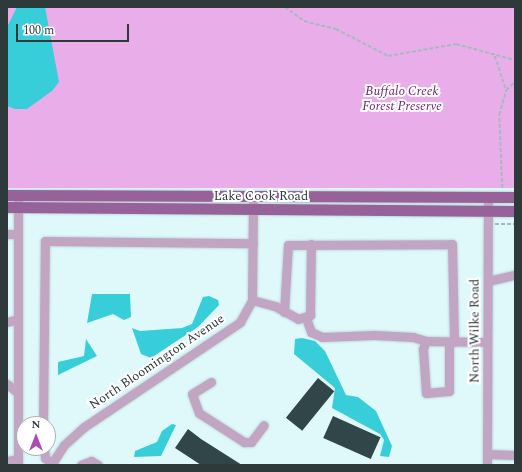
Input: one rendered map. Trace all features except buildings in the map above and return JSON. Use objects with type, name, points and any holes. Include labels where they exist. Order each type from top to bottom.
[{"type":"main road","name":"Lake Cook Road","points":[[12,195],[515,197]]},
{"type":"main road","name":"Lake Cook Road","points":[[13,208],[515,211]]},
{"type":"street","points":[[7,461],[18,462],[18,234],[12,195]]},
{"type":"street","points":[[253,196],[252,300],[298,319],[306,318]]},
{"type":"street","name":"North Wilke Road","points":[[487,465],[488,197]]},
{"type":"street","points":[[7,234],[18,234]]},
{"type":"street","points":[[43,416],[44,241],[253,244]]},
{"type":"street","points":[[284,312],[285,248],[292,244],[453,245],[450,391],[426,393],[423,349],[426,341]]},
{"type":"street","points":[[311,244],[311,308],[306,318],[311,332],[322,338],[405,336],[426,341],[488,342]]},
{"type":"street","points":[[488,281],[515,275]]},
{"type":"street","name":"North Bloomington Avenue","points":[[53,464],[64,444],[84,427],[233,328],[252,300]]},
{"type":"street","points":[[7,322],[18,319]]},
{"type":"street","points":[[211,382],[192,394],[199,412],[244,442],[251,442],[264,425]]},
{"type":"street","points":[[7,384],[18,393]]},
{"type":"street","points":[[487,454],[515,455]]},
{"type":"street","points":[[45,456],[45,458],[53,464]]},
{"type":"street","points":[[81,465],[92,461],[98,465]]},
{"type":"path","points":[[285,7],[304,21],[336,29],[388,56],[442,44],[456,44],[495,56],[515,60]]},
{"type":"path","points":[[495,56],[506,90],[498,125],[502,197]]},
{"type":"path","points":[[506,90],[515,82]]},
{"type":"path","points":[[502,211],[503,224]]},
{"type":"path","points":[[488,224],[515,224]]},
{"type":"green space","name":"Buffalo Creek Forest Preserve","points":[[7,7],[515,7],[515,188],[7,188]]},
{"type":"water","points":[[17,7],[45,7],[59,82],[52,91],[27,109],[15,109],[7,106],[7,27]]},
{"type":"water","points":[[92,294],[130,294],[131,317],[124,320],[113,314],[87,323]]},
{"type":"water","points":[[209,296],[218,300],[219,305],[198,327],[151,358],[141,354],[132,328],[140,331],[182,328],[192,324],[203,297]]},
{"type":"water","points":[[302,338],[315,341],[325,351],[346,395],[358,397],[376,411],[392,446],[389,457],[380,456],[384,440],[380,434],[332,408],[335,388],[294,354],[295,339]]},
{"type":"water","points":[[86,339],[97,356],[58,375],[58,362],[84,356]]},
{"type":"water","points":[[172,424],[176,425],[161,456],[134,457],[135,451],[157,442],[162,431]]}]
